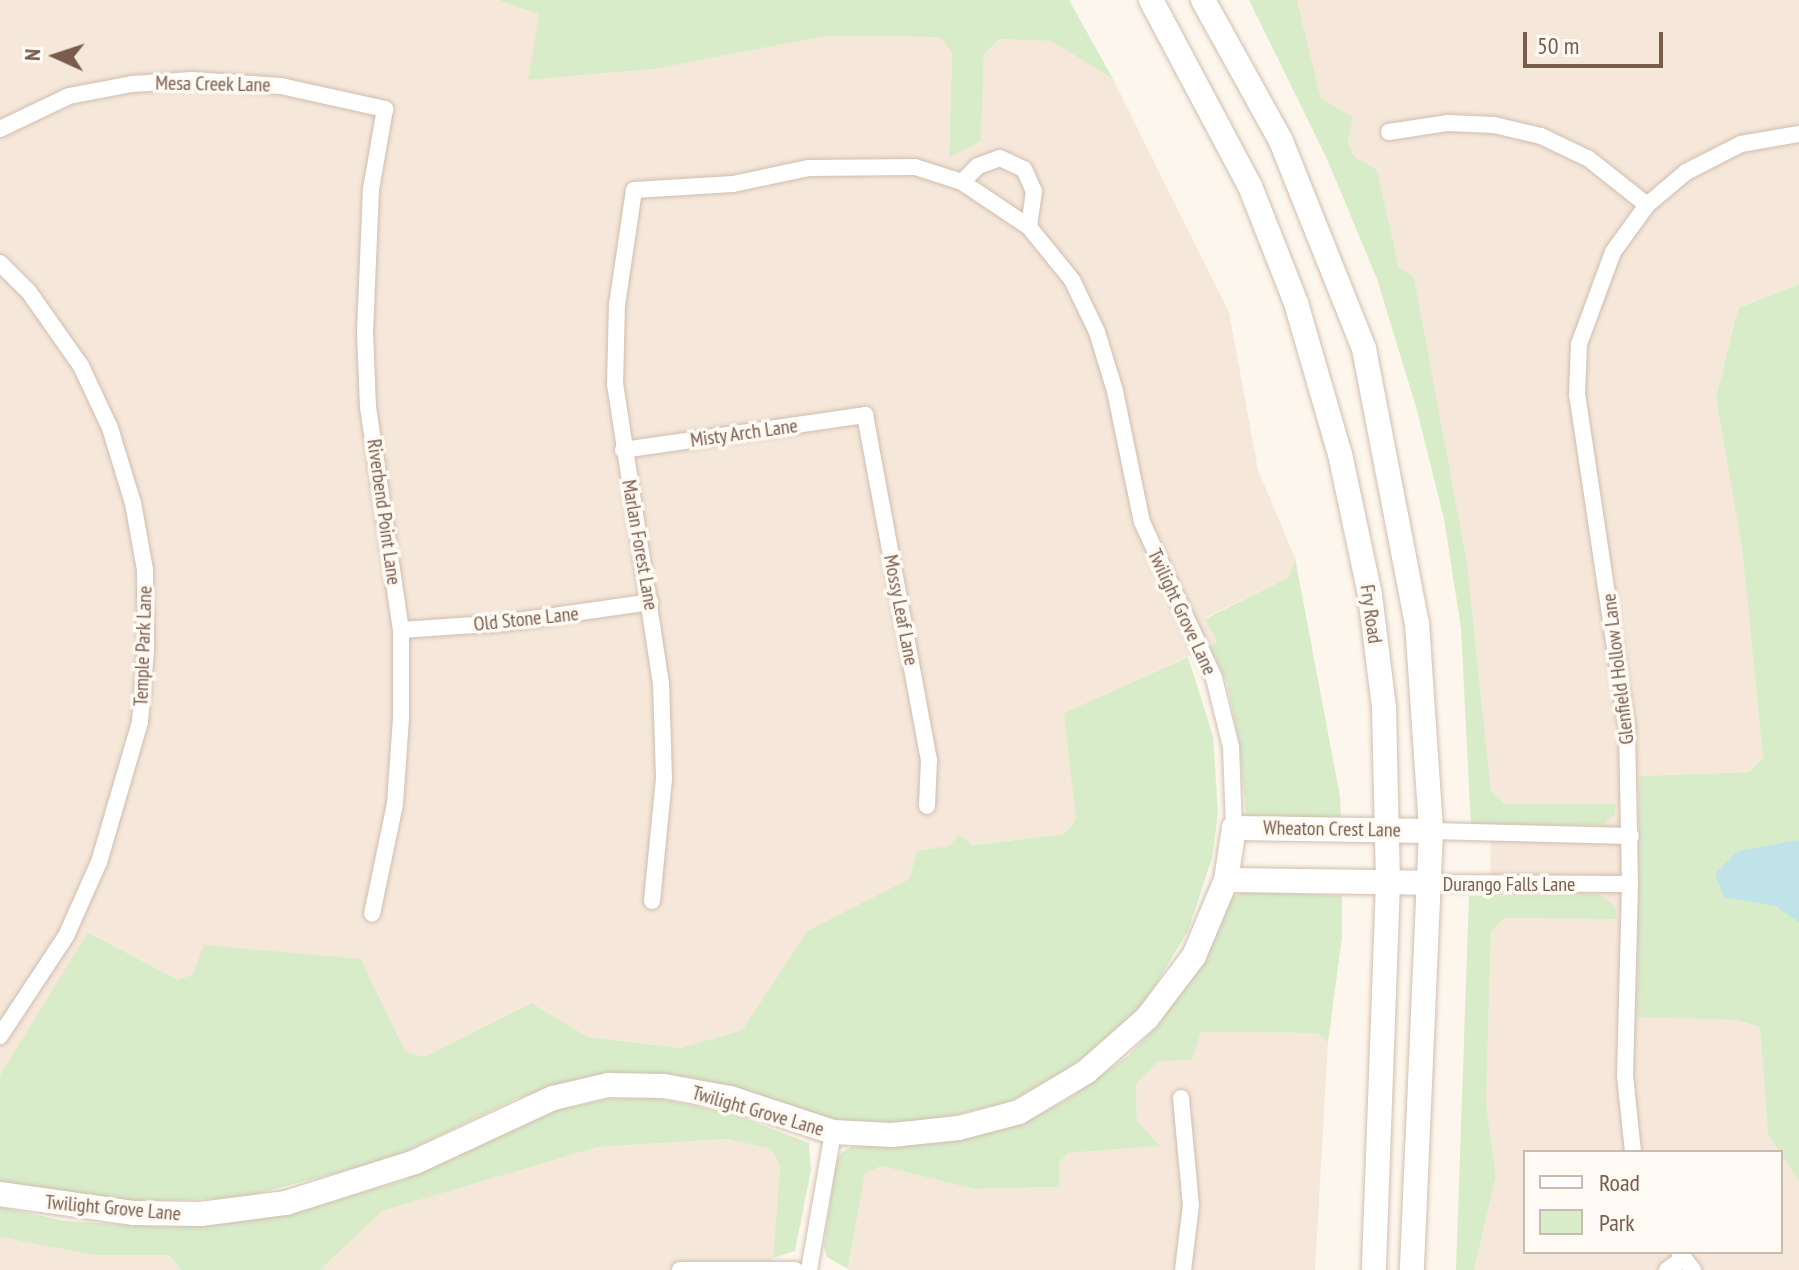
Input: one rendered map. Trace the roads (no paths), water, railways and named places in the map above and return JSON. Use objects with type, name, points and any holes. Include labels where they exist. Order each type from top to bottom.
[{"type":"main road","name":"Fry Road","points":[[1151,0],[1250,186],[1296,303],[1340,454],[1370,595],[1384,707],[1388,830],[1374,1270]]},
{"type":"main road","points":[[1203,0],[1281,141],[1364,349],[1417,623],[1431,831],[1412,1270]]},
{"type":"main road","name":"Wheaton Crest Lane","points":[[1234,828],[1431,831]]},
{"type":"main road","name":"Twilight Grove Lane","points":[[0,1194],[59,1207],[133,1213],[201,1214],[286,1203],[415,1162],[553,1098],[608,1085],[664,1086],[730,1098],[833,1132],[892,1135],[959,1128],[1019,1112],[1086,1072],[1147,1018],[1194,956],[1226,880],[1234,828]]},
{"type":"main road","points":[[1226,880],[1388,883]]},
{"type":"main road","name":"Durango Falls Lane","points":[[1388,883],[1430,883]]},
{"type":"street","name":"Mesa Creek Lane","points":[[0,129],[69,96],[132,84],[192,80],[281,86],[385,109]]},
{"type":"street","name":"Riverbend Point Lane","points":[[372,914],[395,804],[401,630],[368,407],[365,332],[371,189],[385,109]]},
{"type":"street","points":[[1389,132],[1448,123],[1494,125],[1541,136],[1589,159],[1647,205]]},
{"type":"street","name":"Glenfield Hollow Lane","points":[[1633,1150],[1625,1076],[1631,836],[1627,728],[1577,395],[1579,344],[1592,298],[1613,252],[1647,205],[1686,172],[1741,144],[1799,134]]},
{"type":"street","points":[[962,182],[978,166],[1000,158],[1024,169],[1034,191],[1029,227]]},
{"type":"street","name":"Twilight Grove Lane","points":[[634,190],[695,188],[809,168],[865,164],[915,167],[962,182],[1029,227],[1072,280],[1097,332],[1115,391],[1142,522],[1214,678],[1231,747],[1234,828]]},
{"type":"street","name":"Marlan Forest Lane","points":[[634,190],[617,305],[615,385],[623,450],[651,602],[664,778],[652,901]]},
{"type":"street","name":"Temple Park Lane","points":[[0,263],[29,292],[81,366],[110,428],[133,503],[145,570],[146,650],[140,722],[99,862],[66,936],[0,1036]]},
{"type":"street","name":"Misty Arch Lane","points":[[623,450],[865,415]]},
{"type":"street","name":"Mossy Leaf Lane","points":[[865,415],[929,760],[927,806]]},
{"type":"street","name":"Old Stone Lane","points":[[401,630],[562,617],[651,602]]},
{"type":"street","points":[[1431,831],[1631,836]]},
{"type":"street","name":"Durango Falls Lane","points":[[1430,883],[1630,884]]},
{"type":"street","points":[[1181,1098],[1191,1205],[1183,1270]]},
{"type":"street","points":[[809,1270],[833,1132]]},
{"type":"street","points":[[1667,1270],[1685,1260]]},
{"type":"street","points":[[680,1270],[795,1270]]},
{"type":"water","points":[[1799,840],[1799,922],[1775,906],[1724,897],[1715,874],[1738,851]]}]
